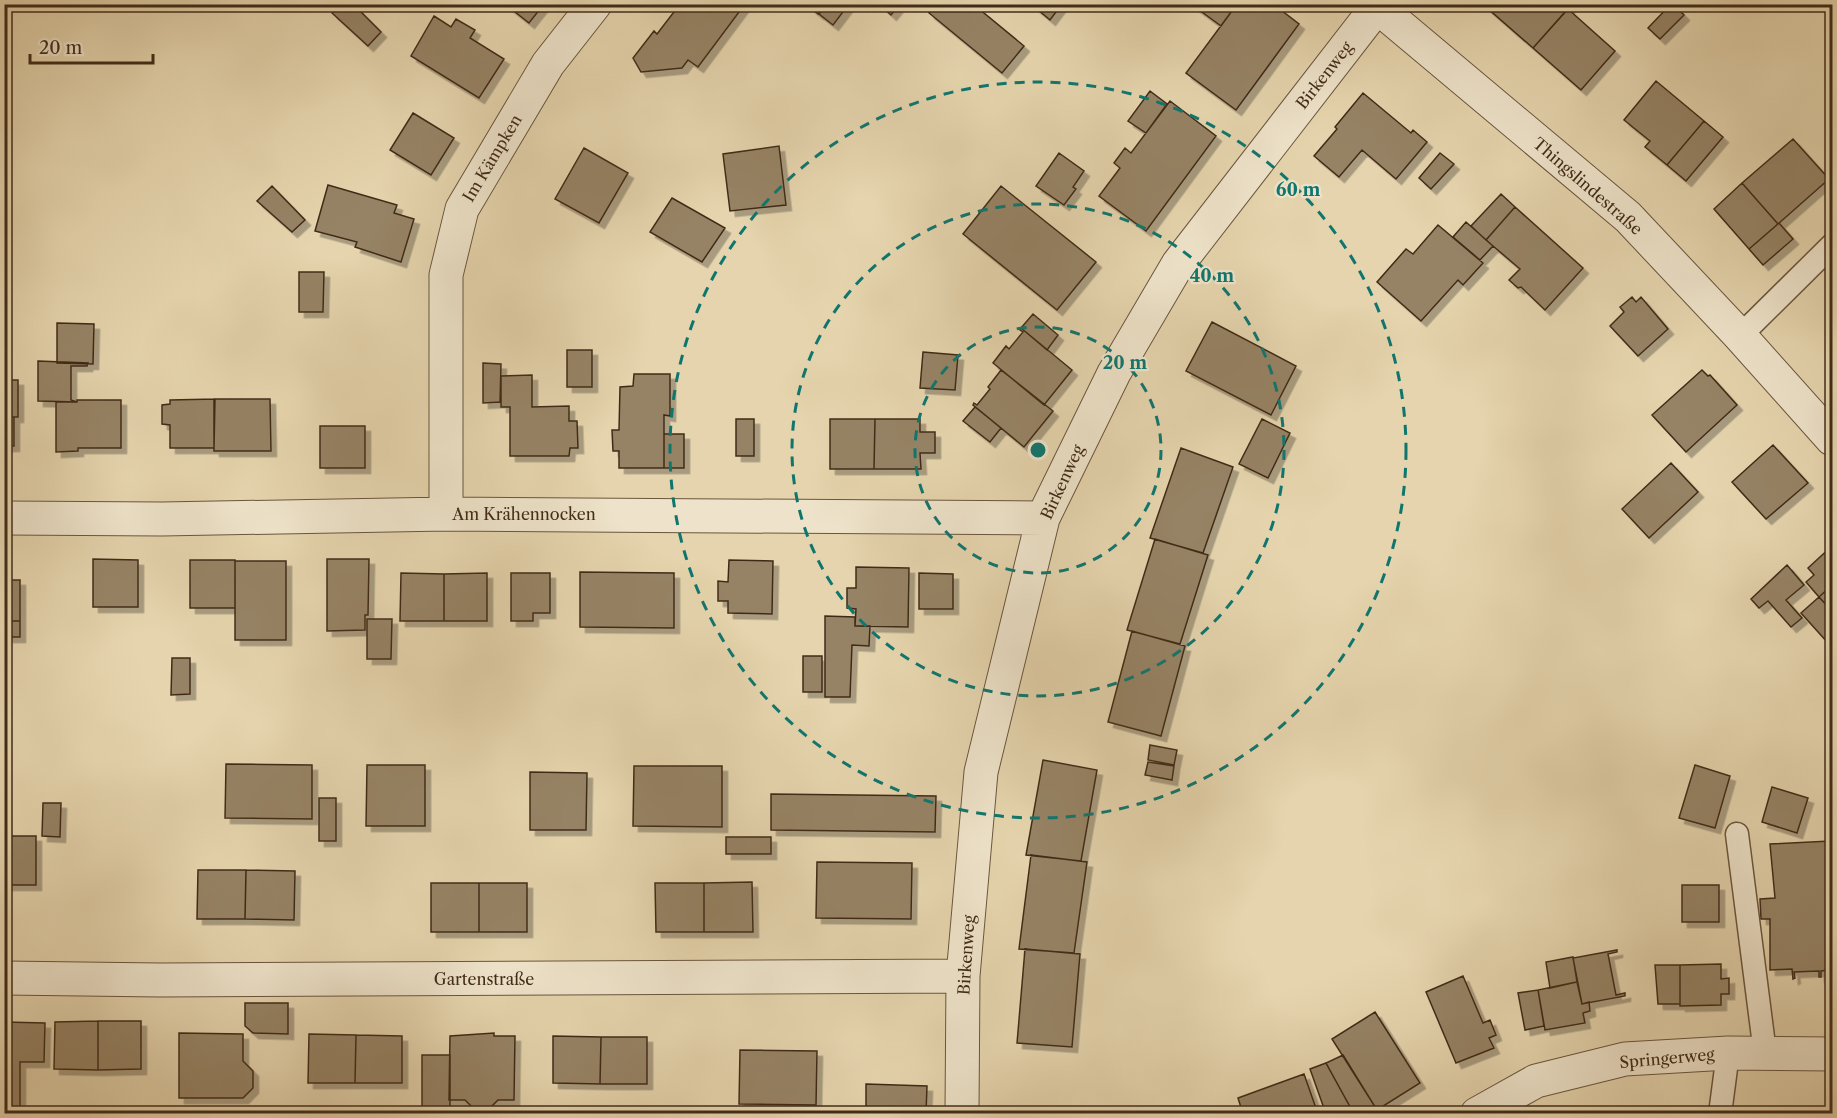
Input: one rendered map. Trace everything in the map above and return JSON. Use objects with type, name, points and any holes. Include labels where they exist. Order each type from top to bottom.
[{"type":"street","name":"Im Kämpken","points":[[446,514],[446,274],[462,209],[548,64],[595,4]]},
{"type":"street","name":"Thingslindestraße","points":[[1376,6],[1628,217],[1833,439]]},
{"type":"street","name":"Birkenweg","points":[[962,1113],[963,976],[981,772],[1043,518],[1114,374],[1178,264],[1376,6]]},
{"type":"street","name":"Am Krähennocken","points":[[4,518],[162,519],[446,514],[1043,518]]},
{"type":"street","name":"Gartenstraße","points":[[4,978],[172,980],[963,976]]},
{"type":"street","name":"Springerweg","points":[[1477,1113],[1536,1081],[1625,1059],[1728,1053],[1833,1054]]},
{"type":"lane","points":[[1740,336],[1833,245]]},
{"type":"lane","points":[[1737,834],[1765,1053]]},
{"type":"lane","points":[[1720,1113],[1728,1053]]},
{"type":"building","points":[[340,4],[353,4],[381,32],[368,46],[332,13]]},
{"type":"building","points":[[505,4],[544,4],[529,23]]},
{"type":"building","points":[[680,4],[745,4],[698,67],[688,60],[682,68],[641,72],[633,58],[654,31],[657,34]]},
{"type":"building","points":[[806,4],[826,4],[818,14]]},
{"type":"building","points":[[826,4],[849,4],[833,25],[819,14]]},
{"type":"building","points":[[879,4],[900,4],[891,15]]},
{"type":"building","points":[[936,4],[973,4],[1024,46],[1002,73],[929,13]]},
{"type":"building","points":[[1031,4],[1062,4],[1050,20]]},
{"type":"building","points":[[1191,4],[1237,4],[1221,26]]},
{"type":"building","points":[[1237,4],[1273,4],[1299,24],[1236,110],[1186,73]]},
{"type":"building","points":[[1488,4],[1572,4],[1533,48],[1486,7]]},
{"type":"building","points":[[1671,4],[1684,15],[1660,39],[1648,28]]},
{"type":"building","points":[[1568,9],[1615,51],[1581,90],[1533,48]]},
{"type":"building","points":[[434,16],[451,27],[456,19],[475,30],[470,38],[504,59],[479,98],[411,56]]},
{"type":"building","points":[[1656,81],[1704,121],[1667,165],[1645,147],[1650,141],[1624,120]]},
{"type":"building","points":[[1150,91],[1167,104],[1146,133],[1128,121]]},
{"type":"building","points":[[1363,93],[1411,133],[1413,130],[1427,142],[1396,179],[1362,150],[1339,177],[1314,156]]},
{"type":"building","points":[[1170,101],[1216,136],[1146,231],[1099,196],[1120,168],[1114,163],[1125,148],[1131,153]]},
{"type":"building","points":[[413,113],[454,138],[431,175],[390,150]]},
{"type":"building","points":[[1704,121],[1723,137],[1686,181],[1667,165]]},
{"type":"building","points":[[1793,139],[1829,179],[1778,224],[1742,183]]},
{"type":"building","points":[[779,146],[786,205],[730,211],[723,154]]},
{"type":"building","points":[[584,148],[628,173],[599,223],[555,199]]},
{"type":"building","points":[[1059,153],[1084,171],[1073,187],[1076,189],[1064,205],[1036,186]]},
{"type":"building","points":[[1440,153],[1454,164],[1431,189],[1419,178]]},
{"type":"building","points":[[1742,183],[1778,224],[1749,249],[1714,209]]},
{"type":"building","points":[[328,185],[397,205],[394,213],[414,219],[401,262],[355,247],[357,242],[315,231]]},
{"type":"building","points":[[272,186],[305,220],[292,232],[257,201]]},
{"type":"building","points":[[1001,186],[1096,262],[1057,310],[963,234]]},
{"type":"building","points":[[1501,194],[1515,207],[1486,240],[1471,226]]},
{"type":"building","points":[[672,198],[725,228],[702,262],[650,232]]},
{"type":"building","points":[[1515,207],[1583,268],[1545,310],[1521,287],[1518,288],[1509,280],[1520,269],[1486,240]]},
{"type":"building","points":[[1466,222],[1493,246],[1480,260],[1453,237]]},
{"type":"building","points":[[1779,223],[1793,239],[1763,265],[1749,249]]},
{"type":"building","points":[[1438,225],[1483,263],[1463,285],[1458,280],[1421,321],[1377,282],[1406,249],[1413,254]]},
{"type":"building","points":[[299,272],[324,272],[323,312],[299,312]]},
{"type":"building","points":[[1632,297],[1636,302],[1641,297],[1668,329],[1638,356],[1610,326],[1624,312],[1620,307]]},
{"type":"building","points":[[1033,314],[1058,335],[1047,350],[1021,328]]},
{"type":"building","points":[[1212,322],[1296,366],[1271,415],[1186,371]]},
{"type":"building","points":[[57,323],[94,324],[93,364],[57,363]]},
{"type":"building","points":[[1021,328],[1072,370],[1044,405],[993,363],[1006,346],[1009,349],[1023,332]]},
{"type":"building","points":[[567,350],[592,350],[592,387],[567,387]]},
{"type":"building","points":[[923,352],[958,355],[955,390],[920,388]]},
{"type":"building","points":[[38,361],[88,363],[87,366],[71,366],[71,400],[77,402],[38,401]]},
{"type":"building","points":[[483,363],[501,364],[500,402],[483,403]]},
{"type":"building","points":[[1001,370],[1053,411],[1024,447],[973,405],[974,403],[977,405],[990,389],[988,387]]},
{"type":"building","points":[[1702,370],[1708,376],[1710,375],[1737,405],[1686,452],[1652,415]]},
{"type":"building","points":[[634,374],[670,374],[670,416],[664,415],[664,468],[619,468],[619,451],[613,451],[612,430],[619,430],[620,387],[633,386]]},
{"type":"building","points":[[532,375],[532,407],[569,406],[569,421],[577,421],[578,448],[570,448],[569,456],[510,456],[510,407],[501,407],[501,376]]},
{"type":"building","points":[[4,380],[18,380],[18,417],[4,417]]},
{"type":"building","points":[[214,399],[270,399],[271,451],[214,451]]},
{"type":"building","points":[[215,399],[214,448],[170,448],[170,425],[162,424],[162,405],[170,404],[170,400]]},
{"type":"building","points":[[77,400],[121,400],[121,448],[78,448],[78,451],[56,452],[56,402],[77,402]]},
{"type":"building","points":[[975,407],[1001,428],[990,442],[963,421]]},
{"type":"building","points":[[4,417],[14,417],[14,446],[5,446],[4,465]]},
{"type":"building","points":[[736,419],[754,419],[754,456],[736,456]]},
{"type":"building","points":[[830,419],[875,419],[874,469],[830,469]]},
{"type":"building","points":[[875,419],[920,419],[920,432],[935,432],[935,453],[920,453],[921,469],[874,469]]},
{"type":"building","points":[[1262,419],[1290,433],[1268,478],[1239,464]]},
{"type":"building","points":[[320,426],[365,426],[365,468],[320,468]]},
{"type":"building","points":[[664,434],[684,434],[684,468],[664,468]]},
{"type":"building","points":[[1773,445],[1808,483],[1766,519],[1732,482]]},
{"type":"building","points":[[1181,448],[1233,467],[1203,553],[1150,538]]},
{"type":"building","points":[[1671,463],[1698,492],[1649,538],[1622,509]]},
{"type":"building","points":[[1155,539],[1208,555],[1180,644],[1127,630]]},
{"type":"building","points":[[1832,546],[1832,585],[1819,597],[1806,582],[1814,575],[1808,568]]},
{"type":"building","points":[[93,559],[138,560],[138,607],[93,607]]},
{"type":"building","points":[[327,559],[369,559],[368,615],[365,615],[365,630],[327,631]]},
{"type":"building","points":[[190,560],[235,560],[235,608],[190,608]]},
{"type":"building","points":[[729,560],[773,561],[772,614],[728,613],[728,601],[718,601],[718,581],[728,582]]},
{"type":"building","points":[[235,561],[286,561],[286,640],[235,640]]},
{"type":"building","points":[[1787,565],[1804,585],[1786,600],[1802,618],[1791,627],[1768,601],[1759,608],[1751,599]]},
{"type":"building","points":[[856,567],[909,568],[908,627],[855,626],[856,609],[847,608],[847,588],[856,588]]},
{"type":"building","points":[[580,572],[674,573],[674,628],[580,627]]},
{"type":"building","points":[[401,573],[444,574],[444,621],[400,621]]},
{"type":"building","points":[[487,573],[487,621],[444,621],[444,574]]},
{"type":"building","points":[[511,573],[550,573],[550,613],[533,613],[533,621],[511,621]]},
{"type":"building","points":[[919,573],[953,574],[953,609],[919,609]]},
{"type":"building","points":[[4,580],[20,580],[20,621],[4,621]]},
{"type":"building","points":[[1832,585],[1832,611],[1819,597]]},
{"type":"building","points":[[1819,597],[1832,611],[1832,639],[1828,643],[1801,613]]},
{"type":"building","points":[[825,616],[855,617],[855,626],[870,626],[869,646],[852,645],[850,697],[825,697]]},
{"type":"building","points":[[367,619],[392,619],[391,659],[367,659]]},
{"type":"building","points":[[4,621],[20,621],[20,637],[4,637]]},
{"type":"building","points":[[1132,631],[1185,646],[1161,736],[1108,722]]},
{"type":"building","points":[[803,656],[822,656],[822,692],[803,692]]},
{"type":"building","points":[[172,658],[190,658],[190,694],[171,695]]},
{"type":"building","points":[[1150,745],[1177,750],[1174,765],[1148,760]]},
{"type":"building","points":[[1043,760],[1097,770],[1081,861],[1026,855]]},
{"type":"building","points":[[1148,762],[1174,766],[1172,780],[1145,775]]},
{"type":"building","points":[[226,764],[312,765],[312,819],[225,818]]},
{"type":"building","points":[[367,765],[425,765],[425,826],[366,826]]},
{"type":"building","points":[[1695,765],[1730,776],[1715,828],[1679,818]]},
{"type":"building","points":[[634,766],[722,766],[722,827],[633,826]]},
{"type":"building","points":[[530,772],[587,773],[586,830],[530,830]]},
{"type":"building","points":[[1772,787],[1808,798],[1797,833],[1762,822]]},
{"type":"building","points":[[771,794],[936,796],[935,832],[771,830]]},
{"type":"building","points":[[319,798],[336,798],[336,841],[319,841]]},
{"type":"building","points":[[43,803],[61,803],[60,837],[42,836]]},
{"type":"building","points":[[4,836],[36,836],[36,885],[4,885]]},
{"type":"building","points":[[726,837],[771,837],[771,854],[726,854]]},
{"type":"building","points":[[1830,841],[1832,844],[1832,907],[1827,907],[1830,970],[1821,971],[1821,977],[1819,977],[1819,971],[1794,972],[1795,978],[1793,979],[1792,969],[1770,970],[1770,919],[1761,919],[1760,899],[1775,898],[1770,844]]},
{"type":"building","points":[[1031,855],[1087,862],[1074,953],[1019,949]]},
{"type":"building","points":[[817,862],[912,863],[911,919],[816,918]]},
{"type":"building","points":[[198,870],[246,870],[245,919],[197,919]]},
{"type":"building","points":[[246,870],[295,871],[294,920],[245,919]]},
{"type":"building","points":[[752,882],[753,932],[704,932],[704,883]]},
{"type":"building","points":[[431,883],[479,883],[479,932],[431,932]]},
{"type":"building","points":[[479,883],[527,883],[527,932],[479,932]]},
{"type":"building","points":[[655,883],[704,883],[704,932],[656,932]]},
{"type":"building","points":[[1682,885],[1719,885],[1719,922],[1682,922]]},
{"type":"building","points":[[1025,949],[1080,954],[1072,1047],[1017,1043]]},
{"type":"building","points":[[1617,950],[1617,952],[1608,954],[1616,995],[1625,993],[1625,996],[1582,1004],[1573,958]]},
{"type":"building","points":[[1573,957],[1577,982],[1550,988],[1546,962]]},
{"type":"building","points":[[1721,964],[1721,979],[1729,978],[1729,994],[1721,994],[1721,1005],[1680,1006],[1680,965]]},
{"type":"building","points":[[1655,965],[1680,965],[1680,1004],[1658,1004]]},
{"type":"building","points":[[1463,976],[1483,1023],[1490,1020],[1496,1035],[1489,1038],[1494,1048],[1456,1063],[1426,992]]},
{"type":"building","points":[[1577,982],[1582,1004],[1589,1002],[1590,1011],[1583,1013],[1585,1023],[1545,1030],[1538,990]]},
{"type":"building","points":[[1538,990],[1544,1026],[1525,1030],[1518,993]]},
{"type":"building","points":[[245,1003],[288,1003],[288,1034],[253,1033],[245,1026]]},
{"type":"building","points":[[1375,1012],[1420,1083],[1377,1110],[1332,1039]]},
{"type":"building","points":[[98,1021],[98,1070],[54,1069],[55,1022]]},
{"type":"building","points":[[98,1021],[141,1021],[141,1069],[98,1070]]},
{"type":"building","points":[[4,1022],[45,1023],[44,1062],[20,1062],[20,1114],[4,1114]]},
{"type":"building","points":[[179,1033],[243,1034],[243,1061],[253,1071],[253,1088],[243,1098],[179,1098]]},
{"type":"building","points":[[494,1033],[494,1036],[515,1036],[514,1100],[498,1100],[491,1107],[472,1107],[465,1100],[449,1100],[450,1036]]},
{"type":"building","points":[[309,1034],[356,1035],[355,1083],[308,1083]]},
{"type":"building","points":[[356,1035],[402,1036],[402,1083],[355,1083]]},
{"type":"building","points":[[553,1036],[601,1037],[600,1084],[553,1083]]},
{"type":"building","points":[[601,1037],[647,1037],[647,1084],[600,1084]]},
{"type":"building","points":[[740,1050],[817,1051],[816,1105],[739,1104]]},
{"type":"building","points":[[422,1055],[450,1055],[450,1110],[422,1110]]},
{"type":"building","points":[[1343,1055],[1377,1110],[1371,1114],[1354,1114],[1326,1063]]},
{"type":"building","points":[[1326,1063],[1354,1114],[1326,1114],[1310,1069]]},
{"type":"building","points":[[1304,1074],[1318,1114],[1243,1114],[1238,1098]]},
{"type":"building","points":[[866,1084],[927,1086],[926,1114],[866,1114]]},
{"type":"building","points":[[1636,1108],[1705,1109],[1705,1114],[1636,1114]]}]
